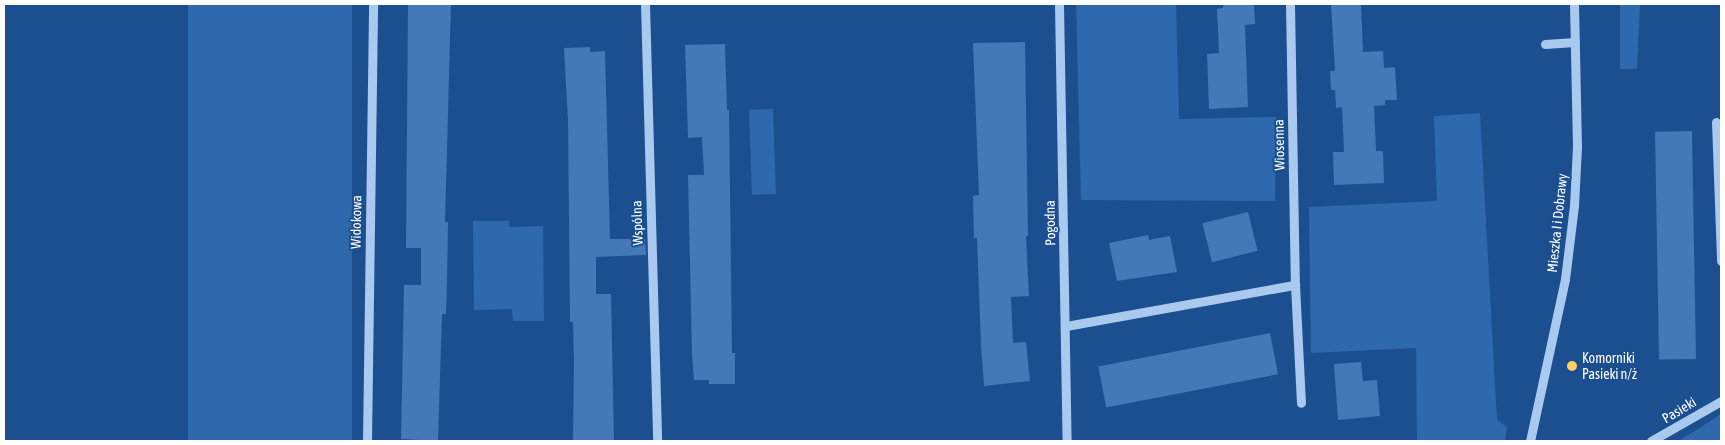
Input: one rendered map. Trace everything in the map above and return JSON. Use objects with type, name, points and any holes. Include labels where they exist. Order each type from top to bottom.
[{"type":"street","name":"Widokowa","points":[[367,441],[373,4]]},
{"type":"street","name":"Wspólna","points":[[646,4],[657,441]]},
{"type":"street","name":"Pogodna","points":[[1059,4],[1067,441]]},
{"type":"street","name":"Wiosenna","points":[[1290,4],[1295,286],[1301,402]]},
{"type":"street","name":"Mieszka I i Dobrawy","points":[[1530,441],[1570,244],[1577,147],[1574,4]]},
{"type":"street","points":[[1545,44],[1575,42]]},
{"type":"street","points":[[1716,122],[1721,261]]},
{"type":"street","points":[[1066,326],[1295,286]]},
{"type":"street","name":"Pasieki","points":[[1651,441],[1721,401]]},
{"type":"shaded area","points":[[188,4],[352,4],[352,441],[188,441]]},
{"type":"shaded area","points":[[1076,4],[1176,4],[1179,119],[1276,117],[1275,201],[1081,200]]},
{"type":"shaded area","points":[[1620,4],[1640,4],[1637,69],[1620,69]]},
{"type":"shaded area","points":[[773,109],[776,194],[752,195],[749,110]]},
{"type":"shaded area","points":[[1480,113],[1497,420],[1507,427],[1505,441],[1417,441],[1416,348],[1311,353],[1309,207],[1437,201],[1434,116]]},
{"type":"shaded area","points":[[473,221],[509,221],[509,227],[543,226],[544,321],[513,321],[512,309],[474,310]]},
{"type":"shaded area","points":[[1721,414],[1721,441],[1678,441],[1695,431]]},
{"type":"building","points":[[408,4],[451,4],[445,222],[448,222],[447,282],[446,314],[442,314],[438,441],[401,439],[404,285],[421,285],[421,248],[406,248]]},
{"type":"building","points":[[1223,4],[1254,4],[1255,24],[1245,25],[1248,107],[1209,109],[1207,54],[1219,53],[1217,9],[1223,8]]},
{"type":"building","points":[[1331,4],[1361,4],[1363,52],[1383,51],[1384,68],[1395,67],[1397,100],[1385,100],[1385,105],[1374,106],[1376,151],[1383,151],[1384,183],[1334,185],[1333,152],[1344,152],[1342,107],[1336,108],[1335,90],[1331,90],[1330,71],[1335,71]]},
{"type":"building","points":[[1025,42],[1028,236],[1026,236],[1029,296],[1011,297],[1013,343],[1026,342],[1030,381],[984,386],[977,238],[974,238],[973,196],[979,195],[973,43]]},
{"type":"building","points":[[725,44],[727,110],[729,110],[732,353],[735,353],[735,384],[709,384],[709,380],[694,380],[692,355],[688,175],[704,175],[702,137],[688,138],[685,45]]},
{"type":"building","points":[[590,47],[590,52],[605,51],[610,239],[645,239],[646,255],[596,257],[596,294],[611,294],[614,441],[573,441],[574,362],[573,322],[570,322],[568,120],[564,48]]},
{"type":"building","points":[[1692,131],[1696,359],[1659,360],[1655,132]]},
{"type":"building","points":[[1248,212],[1258,251],[1212,262],[1202,223]]},
{"type":"building","points":[[1148,235],[1149,240],[1170,236],[1177,272],[1117,281],[1109,243]]},
{"type":"building","points":[[1270,333],[1278,374],[1106,408],[1098,366]]},
{"type":"building","points":[[1361,362],[1363,381],[1377,380],[1380,416],[1338,420],[1334,364]]},
{"type":"place","name":"Komorniki Pasieki n/ż","points":[[1572,366]]}]
